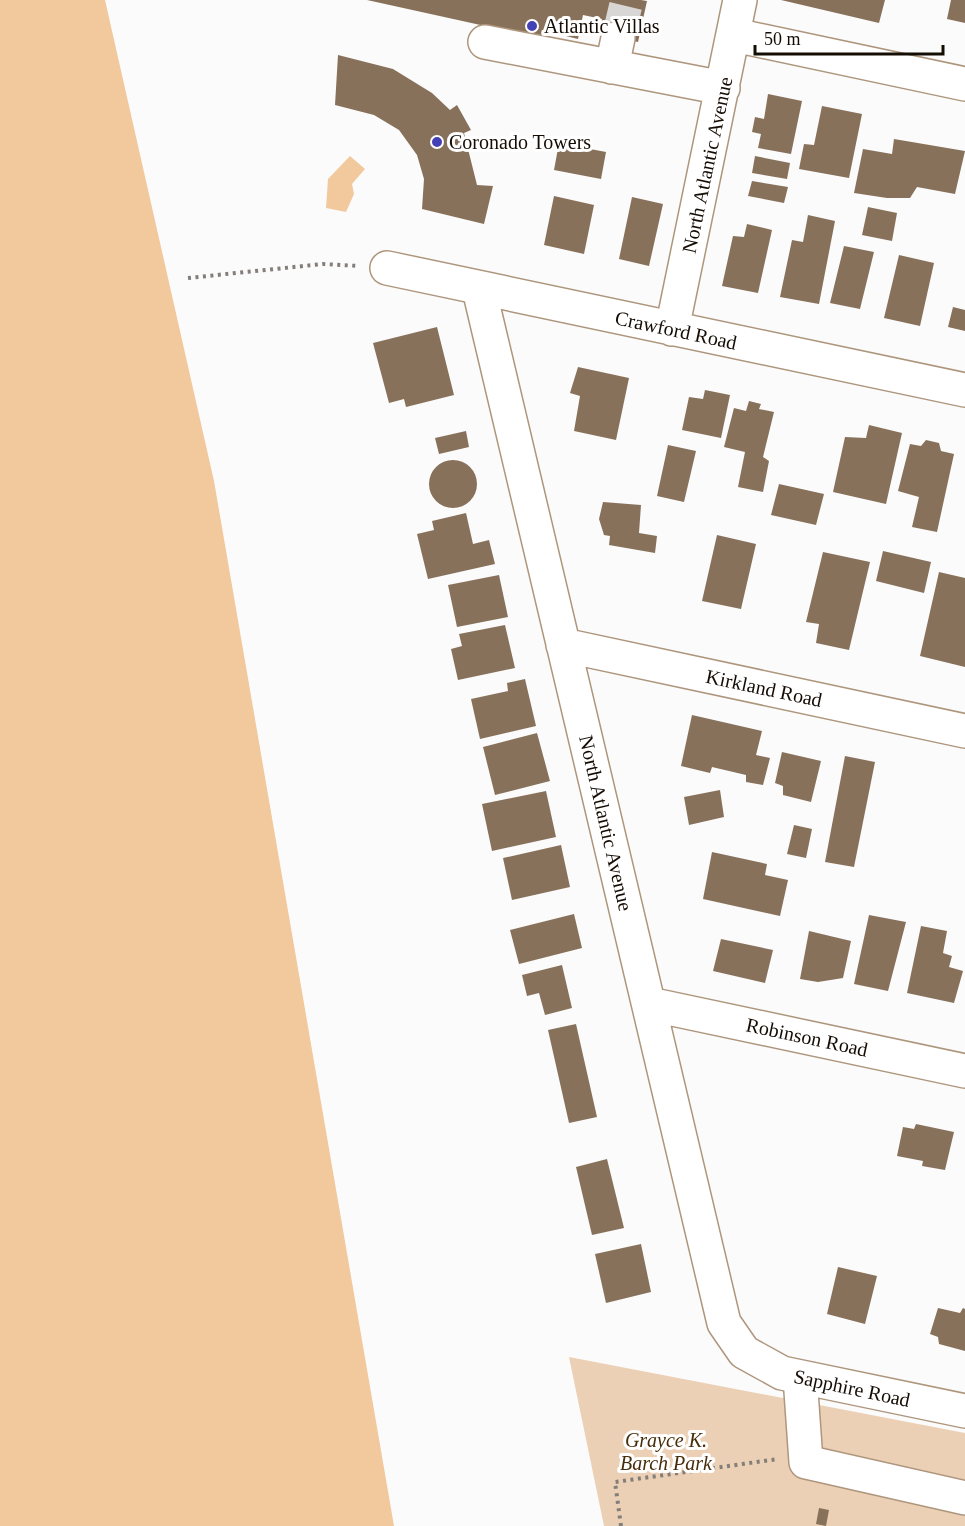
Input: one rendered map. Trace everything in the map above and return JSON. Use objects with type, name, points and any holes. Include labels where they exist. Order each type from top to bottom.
[{"type":"street","name":"North Atlantic Avenue","points":[[672,329],[740,0]]},
{"type":"street","points":[[734,35],[965,84]]},
{"type":"street","points":[[485,42],[615,52],[723,88]]},
{"type":"street","name":"Crawford Road","points":[[387,268],[965,390]]},
{"type":"street","name":"North Atlantic Avenue","points":[[478,289],[724,1323],[744,1352]]},
{"type":"street","name":"Kirkland Road","points":[[563,645],[965,731]]},
{"type":"street","name":"Robinson Road","points":[[649,1004],[965,1071]]},
{"type":"street","name":"Sapphire Road","points":[[744,1352],[782,1373],[965,1412]]},
{"type":"street","points":[[800,1377],[806,1462],[965,1498]]},
{"type":"path","points":[[188,278],[323,264],[387,268]]},
{"type":"path","points":[[621,1526],[615,1482],[805,1456]]},
{"type":"green space","name":"Grayce K. Barch Park","points":[[569,1357],[965,1433],[965,1526],[604,1526]]},
{"type":"shaded area","points":[[0,0],[105,0],[214,481],[394,1526],[0,1526]]},
{"type":"shaded area","points":[[350,156],[365,169],[352,184],[354,194],[346,212],[326,208],[328,179]]},
{"type":"building","name":"Atlantic Villas","points":[[367,0],[647,1],[638,42],[599,34],[602,19],[583,15],[578,39],[550,32],[548,40]]},
{"type":"building","points":[[781,0],[885,0],[879,23]]},
{"type":"building","points":[[951,0],[965,0],[965,23],[947,19]]},
{"type":"building","name":"Coronado Towers","points":[[338,55],[393,69],[432,93],[450,110],[457,105],[471,130],[464,133],[477,185],[493,186],[484,224],[422,209],[424,179],[417,155],[399,130],[374,115],[335,105]]},
{"type":"building","points":[[768,94],[802,101],[791,154],[758,148],[761,134],[752,132],[755,117],[764,119]]},
{"type":"building","points":[[822,106],[862,114],[849,178],[799,169],[804,144],[814,145]]},
{"type":"building","points":[[894,139],[965,151],[955,194],[917,187],[910,198],[887,198],[854,193],[863,149],[892,154]]},
{"type":"building","points":[[559,143],[606,152],[601,179],[554,170]]},
{"type":"building","points":[[755,156],[790,163],[787,179],[752,173]]},
{"type":"building","points":[[752,181],[788,187],[784,203],[748,196]]},
{"type":"building","points":[[554,196],[594,205],[584,254],[544,245]]},
{"type":"building","points":[[632,197],[663,204],[649,266],[619,259]]},
{"type":"building","points":[[868,207],[897,213],[892,241],[862,235]]},
{"type":"building","points":[[808,215],[835,221],[819,304],[780,297],[792,240],[803,242]]},
{"type":"building","points":[[747,224],[772,230],[758,293],[722,286],[733,236],[744,237]]},
{"type":"building","points":[[844,246],[874,252],[860,309],[830,303]]},
{"type":"building","points":[[899,255],[934,263],[920,326],[884,318]]},
{"type":"building","points":[[953,307],[965,310],[965,331],[948,327]]},
{"type":"building","points":[[437,327],[454,395],[406,407],[404,399],[389,403],[373,343]]},
{"type":"building","points":[[578,367],[629,378],[616,440],[574,431],[580,396],[570,393]]},
{"type":"building","points":[[705,390],[730,395],[721,438],[682,430],[689,397],[703,399]]},
{"type":"building","points":[[749,401],[761,404],[759,409],[774,412],[763,457],[769,461],[763,492],[738,487],[745,452],[724,447],[734,408],[746,411]]},
{"type":"building","points":[[869,425],[902,433],[886,504],[833,492],[845,437],[866,438]]},
{"type":"building","points":[[466,431],[469,447],[439,454],[435,438]]},
{"type":"building","points":[[926,440],[939,443],[941,451],[954,454],[937,532],[912,527],[919,497],[898,491],[910,444],[921,446]]},
{"type":"building","points":[[668,445],[696,451],[684,502],[657,496]]},
{"type":"building","points":[[448,460],[458,460],[470,467],[477,479],[477,489],[470,501],[458,508],[448,508],[433,497],[429,489],[429,479],[440,464]]},
{"type":"building","points":[[779,484],[824,494],[816,525],[771,515]]},
{"type":"building","points":[[603,502],[641,505],[639,533],[657,536],[655,553],[609,545],[610,536],[604,535],[599,519]]},
{"type":"building","points":[[466,513],[473,544],[489,540],[495,564],[428,579],[417,534],[434,530],[432,521]]},
{"type":"building","points":[[717,535],[756,544],[741,609],[702,601]]},
{"type":"building","points":[[883,551],[931,562],[924,593],[876,581]]},
{"type":"building","points":[[823,552],[870,562],[849,650],[816,643],[819,624],[806,622]]},
{"type":"building","points":[[939,572],[965,578],[965,667],[920,656]]},
{"type":"building","points":[[499,575],[508,617],[457,627],[448,585]]},
{"type":"building","points":[[505,625],[515,668],[458,680],[451,649],[462,646],[459,634]]},
{"type":"building","points":[[525,679],[536,726],[480,739],[471,699],[508,691],[507,683]]},
{"type":"building","points":[[692,715],[762,731],[756,755],[770,758],[763,785],[746,782],[746,775],[712,767],[710,773],[681,766]]},
{"type":"building","points":[[537,733],[550,781],[495,795],[483,747]]},
{"type":"building","points":[[782,752],[821,761],[811,802],[783,795],[783,786],[775,783]]},
{"type":"building","points":[[845,756],[875,762],[854,867],[825,862]]},
{"type":"building","points":[[720,790],[724,817],[689,825],[684,797]]},
{"type":"building","points":[[546,791],[556,837],[492,851],[482,804]]},
{"type":"building","points":[[794,825],[812,829],[806,858],[787,854]]},
{"type":"building","points":[[561,845],[570,887],[512,900],[503,858]]},
{"type":"building","points":[[712,852],[767,864],[765,875],[788,880],[780,916],[703,899]]},
{"type":"building","points":[[574,914],[582,948],[519,964],[510,930]]},
{"type":"building","points":[[869,915],[906,922],[888,991],[854,984]]},
{"type":"building","points":[[921,926],[947,931],[943,953],[952,956],[949,967],[963,971],[954,1003],[907,993]]},
{"type":"building","points":[[809,931],[851,941],[843,978],[818,982],[800,979]]},
{"type":"building","points":[[721,939],[773,950],[765,983],[713,971]]},
{"type":"building","points":[[562,965],[572,1008],[545,1015],[539,993],[527,996],[522,975]]},
{"type":"building","points":[[576,1024],[597,1117],[569,1123],[548,1030]]},
{"type":"building","points":[[916,1124],[954,1132],[945,1170],[922,1166],[923,1161],[897,1156],[903,1127],[914,1129]]},
{"type":"building","points":[[607,1159],[624,1228],[592,1235],[576,1167]]},
{"type":"building","points":[[641,1244],[651,1292],[606,1303],[595,1254]]},
{"type":"building","points":[[838,1267],[877,1276],[865,1324],[827,1314]]},
{"type":"building","points":[[938,1308],[960,1313],[963,1308],[965,1309],[965,1351],[939,1344],[938,1337],[930,1334]]},
{"type":"building","points":[[819,1508],[829,1510],[826,1526],[816,1524]]},
{"type":"tunnel","points":[[618,38],[627,0]]},
{"type":"place","name":"Atlantic Villas","points":[[532,26]]},
{"type":"place","name":"Coronado Towers","points":[[437,142]]}]
